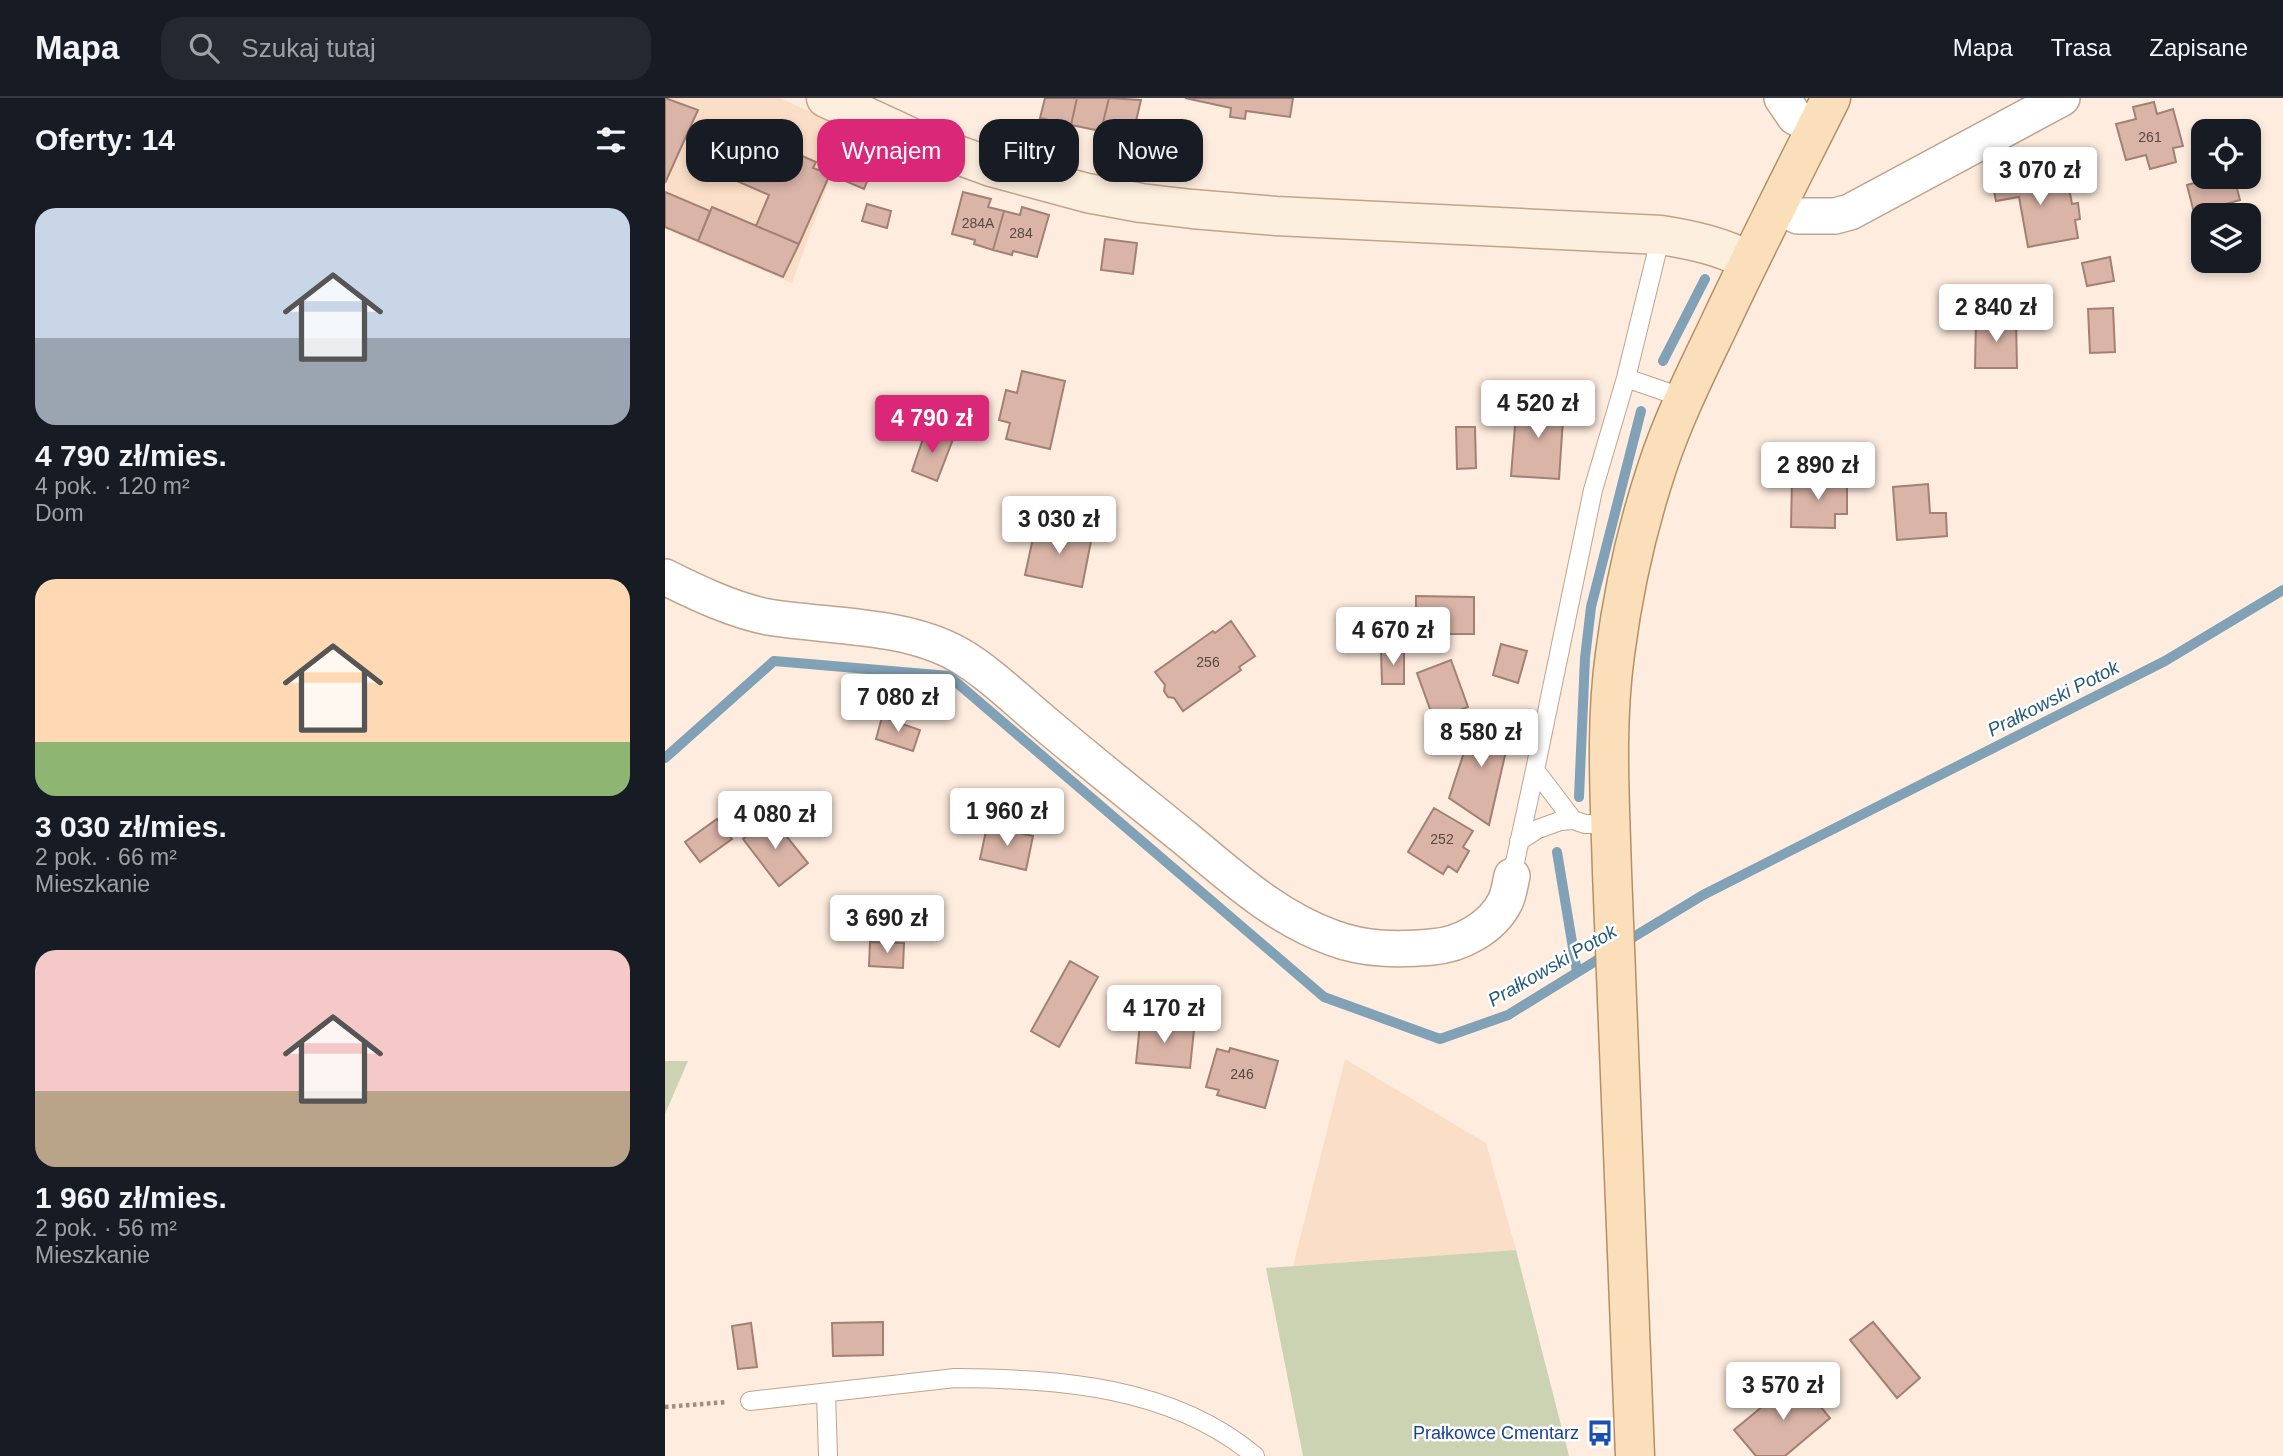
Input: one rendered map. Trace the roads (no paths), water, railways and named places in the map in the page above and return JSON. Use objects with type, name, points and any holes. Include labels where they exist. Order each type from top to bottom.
[{"type":"main road","points":[[1635,1456],[1618,1179],[1619,1017],[1611,824],[1611,712],[1615,656],[1637,540],[1657,468],[1684,398],[1823,113]]},
{"type":"street","points":[[826,98],[917,140],[991,167],[1087,193],[1192,209],[1287,216],[1661,235],[1711,245],[1749,261]]},
{"type":"street","points":[[1782,98],[1795,117],[1823,113]]},
{"type":"street","points":[[1776,206],[1798,216],[1835,216],[1850,212],[2062,98]]},
{"type":"street","points":[[665,577],[699,595],[765,616],[911,635],[960,656],[1251,892],[1302,926],[1334,939],[1375,948],[1397,949],[1438,947],[1460,941],[1480,930],[1495,917],[1506,901],[1512,876]]},
{"type":"lane","points":[[1512,876],[1593,490],[1626,378],[1661,235]]},
{"type":"lane","points":[[1626,378],[1684,398]]},
{"type":"lane","points":[[1535,770],[1573,820]]},
{"type":"lane","points":[[1519,841],[1548,824],[1573,820],[1585,824],[1611,824]]},
{"type":"lane","points":[[750,1401],[955,1378],[1015,1380],[1103,1389],[1154,1401],[1191,1415],[1219,1430],[1255,1456]]},
{"type":"lane","points":[[826,1393],[828,1456]]},
{"type":"waterway","points":[[1663,361],[1705,279]]},
{"type":"waterway","points":[[1579,797],[1585,658],[1591,607],[1641,411]]},
{"type":"waterway","name":"Prałkowski Potok","points":[[1622,944],[1703,895],[2165,661],[2283,590]]},
{"type":"waterway","name":"Prałkowski Potok","points":[[665,758],[774,661],[949,676],[1324,997],[1440,1039],[1508,1015],[1607,954]]},
{"type":"waterway","points":[[1557,852],[1577,972]]},
{"type":"place","name":"Prałkowce Cmentarz","points":[[1600,1433]]}]
